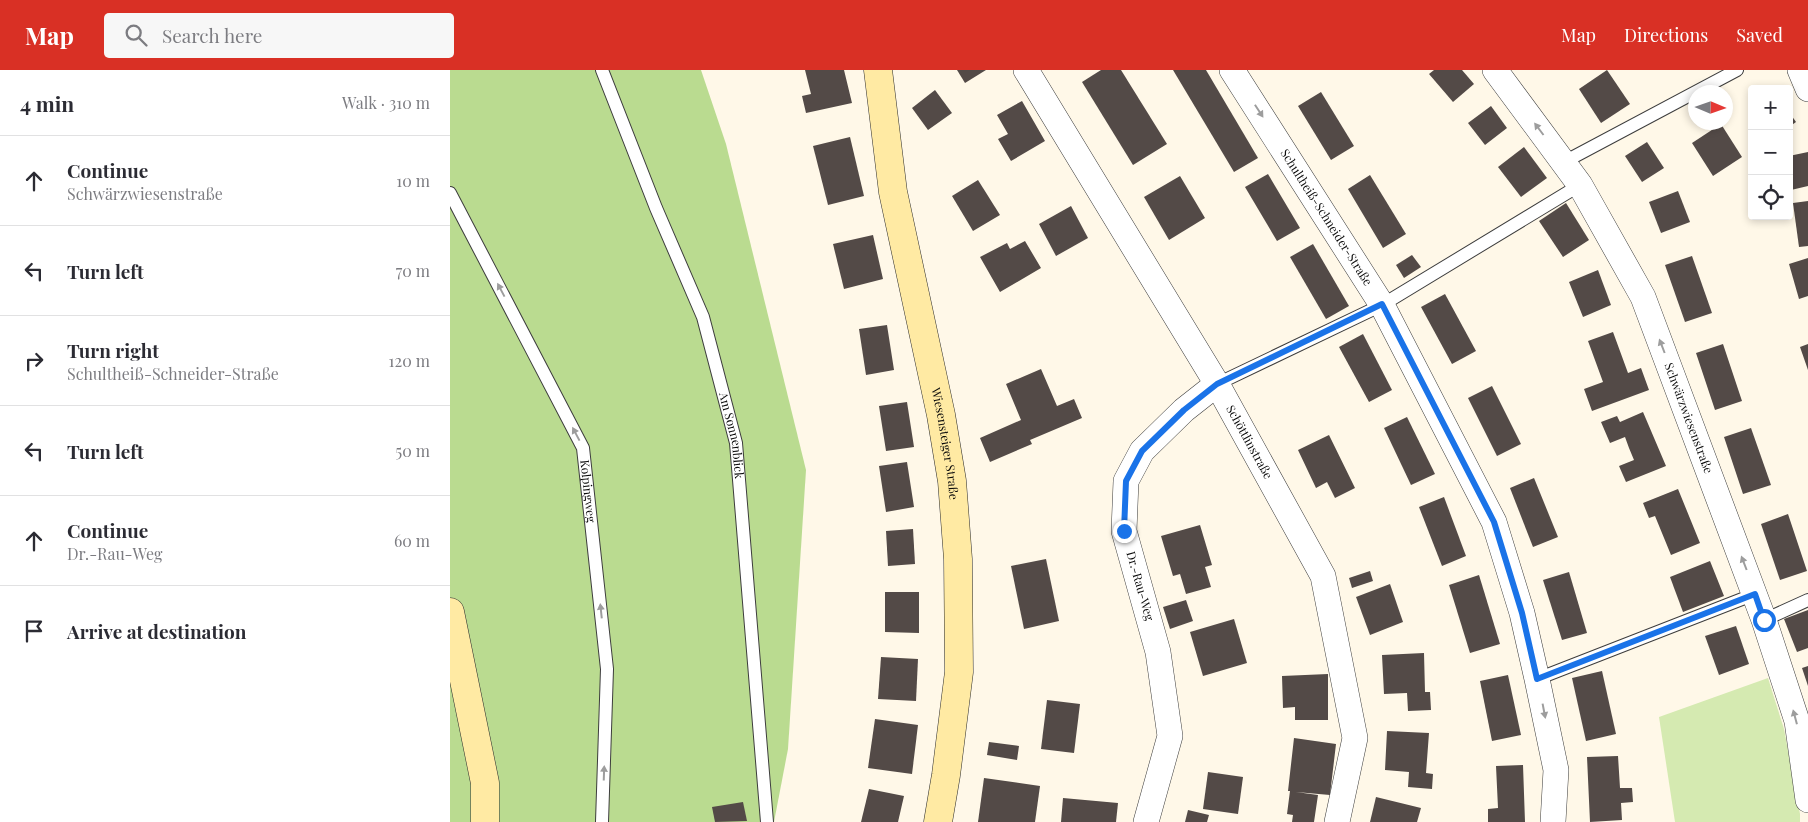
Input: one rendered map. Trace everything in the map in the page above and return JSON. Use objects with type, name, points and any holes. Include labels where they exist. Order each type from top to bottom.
[{"type":"main road","name":"Wiesensteiger Straße","points":[[878,70],[893,192],[941,415],[950,472],[958,558],[959,672],[938,822]]},
{"type":"main road","points":[[450,612],[485,783],[485,822]]},
{"type":"street","name":"Schöttlinstraße","points":[[1026,70],[1217,384],[1323,576],[1355,738],[1337,822]]},
{"type":"street","name":"Schultheiß-Schneider-Straße","points":[[1232,70],[1382,304],[1494,522],[1522,613],[1556,770],[1553,822]]},
{"type":"street","name":"Schwärzwiesenstraße","points":[[1495,70],[1580,185],[1643,297],[1764,620],[1797,721],[1808,800]]},
{"type":"street","points":[[1800,70],[1808,89]]},
{"type":"street","name":"Dr.-Rau-Weg","points":[[1146,822],[1170,736],[1158,652],[1124,531],[1126,481],[1142,451],[1184,410],[1217,384]]},
{"type":"lane","name":"Am Sonnenblick","points":[[602,70],[656,208],[703,317],[736,444],[767,822]]},
{"type":"lane","points":[[1564,162],[1737,70]]},
{"type":"lane","points":[[1217,384],[1382,304],[1580,185]]},
{"type":"lane","name":"Kolpingweg","points":[[450,192],[583,448],[607,669],[602,822]]},
{"type":"lane","points":[[1537,679],[1755,594]]},
{"type":"lane","points":[[1764,620],[1808,600]]},
{"type":"green space","points":[[450,70],[701,70],[726,144],[806,470],[788,749],[774,822],[485,822],[450,611]]},
{"type":"green space","points":[[1768,678],[1784,729],[1800,822],[1675,822],[1659,717]]},
{"type":"green space","points":[[450,680],[472,784],[472,822],[450,822]]},
{"type":"building","points":[[805,70],[844,70],[852,103],[806,113],[802,96],[811,94]]},
{"type":"building","points":[[957,70],[986,70],[965,83]]},
{"type":"building","points":[[1101,70],[1121,70],[1167,144],[1133,165],[1082,82]]},
{"type":"building","points":[[1173,70],[1206,70],[1258,158],[1234,172]]},
{"type":"building","points":[[1434,70],[1462,70],[1474,84],[1453,102],[1429,74]]},
{"type":"building","points":[[1607,70],[1630,104],[1601,123],[1579,89]]},
{"type":"building","points":[[935,90],[952,113],[928,130],[912,108]]},
{"type":"building","points":[[1321,92],[1354,146],[1331,160],[1298,106]]},
{"type":"building","points":[[1022,101],[1045,141],[1011,161],[998,139],[1008,134],[997,115]]},
{"type":"building","points":[[1491,106],[1507,128],[1485,145],[1468,123]]},
{"type":"building","points":[[1712,130],[1725,130],[1742,157],[1713,176],[1692,143]]},
{"type":"building","points":[[850,137],[864,196],[828,205],[813,146]]},
{"type":"building","points":[[1647,142],[1664,168],[1642,182],[1625,156]]},
{"type":"building","points":[[1524,147],[1547,178],[1521,197],[1498,167]]},
{"type":"building","points":[[1808,152],[1808,186],[1793,190],[1793,175],[1793,155]]},
{"type":"building","points":[[1268,174],[1300,228],[1277,241],[1245,187]]},
{"type":"building","points":[[1370,175],[1406,234],[1383,248],[1348,189]]},
{"type":"building","points":[[1180,176],[1205,218],[1169,240],[1144,197]]},
{"type":"building","points":[[978,180],[1000,215],[973,231],[952,196]]},
{"type":"building","points":[[1678,191],[1690,222],[1661,233],[1649,202]]},
{"type":"building","points":[[1808,201],[1808,246],[1799,247],[1793,203]]},
{"type":"building","points":[[1566,203],[1589,240],[1563,257],[1539,221]]},
{"type":"building","points":[[1071,206],[1088,238],[1056,256],[1039,224]]},
{"type":"building","points":[[873,235],[883,279],[844,289],[833,244]]},
{"type":"building","points":[[1025,241],[1041,268],[1000,292],[980,257],[1007,243],[1010,249]]},
{"type":"building","points":[[1313,244],[1349,306],[1326,319],[1290,257]]},
{"type":"building","points":[[1412,255],[1421,267],[1404,278],[1396,265]]},
{"type":"building","points":[[1692,256],[1712,313],[1685,322],[1665,265]]},
{"type":"building","points":[[1808,258],[1808,296],[1799,299],[1789,264]]},
{"type":"building","points":[[1598,270],[1611,305],[1583,317],[1569,282]]},
{"type":"building","points":[[1445,294],[1476,351],[1452,364],[1421,307]]},
{"type":"building","points":[[887,325],[894,370],[866,375],[859,329]]},
{"type":"building","points":[[1613,332],[1628,373],[1641,368],[1649,390],[1592,411],[1584,389],[1603,382],[1588,341]]},
{"type":"building","points":[[1363,334],[1392,390],[1369,402],[1339,347]]},
{"type":"building","points":[[1723,344],[1742,401],[1715,410],[1696,353]]},
{"type":"building","points":[[1808,344],[1808,370],[1800,347]]},
{"type":"building","points":[[1041,369],[1057,406],[1074,399],[1082,418],[1030,440],[1032,444],[990,462],[980,438],[1021,420],[1006,384]]},
{"type":"building","points":[[1492,386],[1521,444],[1497,456],[1468,398]]},
{"type":"building","points":[[907,402],[914,447],[886,451],[879,406]]},
{"type":"building","points":[[1643,412],[1666,466],[1626,482],[1619,466],[1634,460],[1625,437],[1610,443],[1601,422],[1617,416],[1620,422]]},
{"type":"building","points":[[1407,417],[1435,474],[1411,485],[1384,428]]},
{"type":"building","points":[[1751,428],[1771,485],[1743,494],[1724,437]]},
{"type":"building","points":[[1329,435],[1355,488],[1335,498],[1327,482],[1316,488],[1298,450]]},
{"type":"building","points":[[907,462],[914,507],[886,512],[879,466]]},
{"type":"building","points":[[1534,478],[1558,537],[1533,547],[1510,488]]},
{"type":"building","points":[[1678,489],[1700,543],[1671,555],[1655,516],[1649,518],[1643,503]]},
{"type":"building","points":[[1444,497],[1466,556],[1442,566],[1419,507]]},
{"type":"building","points":[[1788,514],[1807,571],[1780,580],[1761,524]]},
{"type":"building","points":[[1200,525],[1212,565],[1205,567],[1211,587],[1186,594],[1180,574],[1173,576],[1161,536]]},
{"type":"building","points":[[913,529],[915,564],[888,566],[886,531]]},
{"type":"building","points":[[1046,559],[1059,621],[1024,629],[1011,566]]},
{"type":"building","points":[[1710,561],[1724,596],[1683,612],[1670,577]]},
{"type":"building","points":[[1370,571],[1373,581],[1352,588],[1349,578]]},
{"type":"building","points":[[1569,572],[1587,633],[1562,640],[1543,580]]},
{"type":"building","points":[[1479,575],[1500,644],[1470,653],[1449,585]]},
{"type":"building","points":[[1390,584],[1403,622],[1370,635],[1356,597]]},
{"type":"building","points":[[885,592],[919,592],[919,633],[885,632]]},
{"type":"building","points":[[1186,600],[1193,621],[1170,629],[1163,607]]},
{"type":"building","points":[[1808,610],[1808,648],[1797,652],[1784,619]]},
{"type":"building","points":[[1234,619],[1247,663],[1203,676],[1190,632]]},
{"type":"building","points":[[1736,626],[1749,664],[1719,675],[1705,636]]},
{"type":"building","points":[[1424,653],[1425,692],[1430,692],[1431,710],[1408,711],[1407,693],[1384,694],[1382,655]]},
{"type":"building","points":[[881,657],[918,659],[916,701],[878,699]]},
{"type":"building","points":[[1808,666],[1808,686],[1802,668]]},
{"type":"building","points":[[1602,671],[1616,734],[1586,741],[1572,678]]},
{"type":"building","points":[[1328,674],[1328,720],[1295,720],[1295,707],[1283,708],[1282,676]]},
{"type":"building","points":[[1508,675],[1521,735],[1492,741],[1480,681]]},
{"type":"building","points":[[1047,700],[1080,704],[1074,753],[1041,749]]},
{"type":"building","points":[[875,719],[918,725],[912,774],[868,768]]},
{"type":"building","points":[[1387,731],[1429,733],[1426,773],[1433,774],[1432,789],[1408,787],[1409,772],[1385,770]]},
{"type":"building","points":[[1294,738],[1336,744],[1330,795],[1296,792],[1318,795],[1314,822],[1292,822],[1293,815],[1287,814]]},
{"type":"building","points":[[989,742],[1019,746],[1017,760],[987,755]]},
{"type":"building","points":[[1618,756],[1620,788],[1632,788],[1633,802],[1621,803],[1622,820],[1590,822],[1587,757]]},
{"type":"building","points":[[1523,765],[1525,822],[1488,822],[1488,809],[1498,808],[1496,766]]},
{"type":"building","points":[[1208,772],[1243,777],[1238,814],[1203,809]]},
{"type":"building","points":[[984,778],[1040,786],[1035,822],[978,822]]},
{"type":"building","points":[[869,789],[904,796],[898,822],[861,822]]},
{"type":"building","points":[[1376,797],[1421,808],[1417,822],[1370,822]]},
{"type":"building","points":[[1063,798],[1118,803],[1116,822],[1061,822]]},
{"type":"building","points":[[743,802],[747,821],[715,822],[712,807]]},
{"type":"building","points":[[1188,810],[1209,815],[1207,822],[1185,822]]},
{"type":"route","points":[[1124,531],[1126,481],[1142,451],[1184,410],[1217,384],[1382,304],[1494,522],[1522,613],[1537,679],[1755,594],[1764,620]]}]
